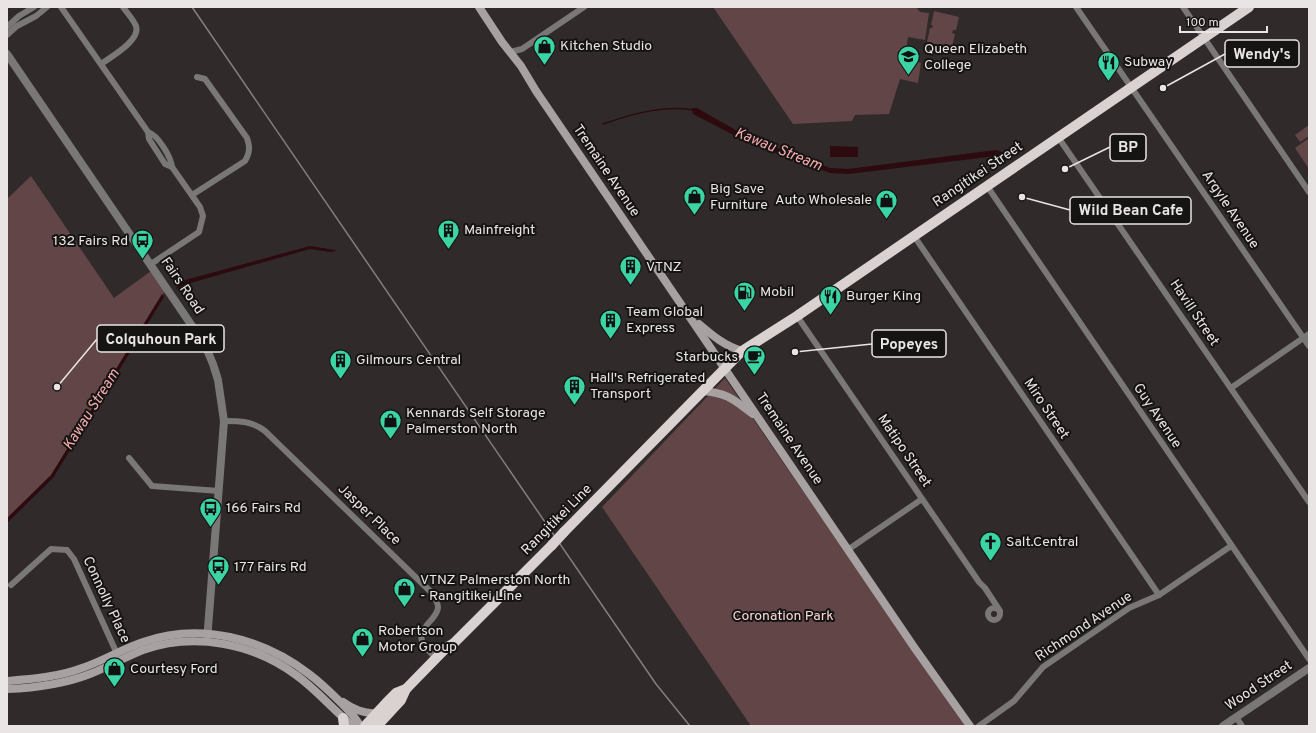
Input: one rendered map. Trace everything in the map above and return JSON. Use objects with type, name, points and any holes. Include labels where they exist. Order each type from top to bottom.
[{"type":"highway","name":"Rangitikei Street","points":[[725,368],[742,352],[797,316],[1248,7]]},
{"type":"highway","name":"Rangitikei Line","points":[[377,726],[401,700],[406,689],[436,658],[454,643],[552,545],[725,368]]},
{"type":"highway","name":"Rangitikei Line","points":[[365,726],[396,692],[406,689]]},
{"type":"main road","name":"Tremaine Avenue","points":[[479,7],[502,42],[521,66],[540,97],[691,317],[758,418],[970,726]]},
{"type":"main road","points":[[691,317],[721,342],[742,352]]},
{"type":"main road","points":[[703,391],[718,392],[726,395],[758,418]]},
{"type":"main road","points":[[7,689],[31,688],[59,683],[90,674],[145,641],[187,633],[238,647],[264,656],[286,667],[309,685],[344,722],[353,726]]},
{"type":"main road","points":[[208,638],[237,638],[269,649],[288,659],[332,694],[357,720],[360,726]]},
{"type":"main road","points":[[7,681],[57,675],[119,656]]},
{"type":"main road","points":[[309,685],[315,679]]},
{"type":"main road","points":[[332,694],[346,704],[361,711],[376,713]]},
{"type":"street","points":[[7,27],[19,16],[34,7]]},
{"type":"street","points":[[7,35],[17,26],[36,16],[47,7]]},
{"type":"street","points":[[61,7],[148,132],[153,134],[171,159],[172,167],[200,207],[203,216],[199,232],[151,264]]},
{"type":"street","points":[[101,64],[130,42],[135,36],[136,26],[123,7]]},
{"type":"street","points":[[510,52],[522,49],[584,7]]},
{"type":"street","name":"Argyle Avenue","points":[[1076,7],[1306,336],[1309,346]]},
{"type":"street","points":[[1183,7],[1309,192]]},
{"type":"street","name":"Fairs Road","points":[[7,54],[205,345],[218,380],[224,421],[208,638]]},
{"type":"street","points":[[192,195],[245,161],[249,154],[250,146],[247,138],[205,79],[197,77]]},
{"type":"street","name":"Havill Street","points":[[1058,137],[1309,502]]},
{"type":"street","name":"Guy Avenue","points":[[986,186],[1309,659]]},
{"type":"street","name":"Miro Street","points":[[914,236],[1159,595]]},
{"type":"street","name":"Matipo Street","points":[[797,316],[1000,611]]},
{"type":"street","points":[[1231,388],[1306,336]]},
{"type":"street","name":"Jasper Place","points":[[224,421],[256,424],[265,431],[434,595],[438,606],[437,611],[423,630],[421,639],[424,646],[436,658]]},
{"type":"street","points":[[129,458],[152,486],[219,491]]},
{"type":"street","points":[[848,549],[922,499]]},
{"type":"street","name":"Richmond Avenue","points":[[978,726],[1014,701],[1043,667],[1129,608],[1159,595],[1231,546]]},
{"type":"street","name":"Connolly Place","points":[[11,586],[51,549],[66,550],[74,558],[119,656]]},
{"type":"street","points":[[993,599],[993,608],[989,611],[988,615],[991,620],[995,621],[999,619],[1001,615],[997,608],[993,608]]},
{"type":"street","name":"Wood Street","points":[[1223,726],[1309,668]]},
{"type":"street","points":[[1236,717],[1242,726]]},
{"type":"green space","points":[[713,7],[916,7],[920,12],[929,13],[925,40],[908,37],[905,57],[921,63],[918,83],[900,79],[889,114],[855,115],[852,121],[793,124]]},
{"type":"green space","points":[[934,11],[959,17],[956,30],[953,30],[952,33],[955,34],[952,47],[927,42],[930,28],[932,28],[933,25],[931,25]]},
{"type":"green space","points":[[1309,125],[1309,136],[1300,142],[1295,135]]},
{"type":"green space","points":[[1309,138],[1309,169],[1295,148]]},
{"type":"green space","points":[[31,176],[114,298],[151,271],[165,291],[51,476],[7,520],[7,199]]},
{"type":"green space","name":"Coronation Park","points":[[725,378],[965,726],[751,726],[602,507]]},
{"type":"water","points":[[692,108],[697,108],[748,137],[830,168],[848,169],[996,150],[1008,154],[1002,158],[996,156],[849,174],[830,173],[751,144],[693,114]]},
{"type":"water","points":[[830,146],[858,147],[858,157],[830,157]]},
{"type":"water","points":[[310,246],[336,251],[330,252],[310,249],[180,286],[178,282]]},
{"type":"water","points":[[162,294],[164,297],[53,478],[7,523],[7,518],[51,475]]},
{"type":"waterway","name":"Kawau Stream","points":[[603,124],[647,111],[670,109],[693,110]]},
{"type":"waterway","name":"Kawau Stream","points":[[177,288],[181,285]]},
{"type":"railway","points":[[192,7],[656,684],[690,726]]},
{"type":"place","name":"Kitchen Studio","points":[[545,66]]},
{"type":"place","name":"Queen Elizabeth College","points":[[909,76]]},
{"type":"place","name":"Subway","points":[[1108,82]]},
{"type":"place","name":"Wendy's","points":[[1163,88]]},
{"type":"place","name":"BP","points":[[1065,169]]},
{"type":"place","name":"Wild Bean Cafe","points":[[1022,197]]},
{"type":"place","name":"Big Save Furniture","points":[[695,216]]},
{"type":"place","name":"Auto Wholesale","points":[[887,220]]},
{"type":"place","name":"Mainfreight","points":[[449,250]]},
{"type":"place","name":"132 Fairs Rd","points":[[143,260]]},
{"type":"place","name":"VTNZ","points":[[630,286]]},
{"type":"place","name":"Mobil","points":[[744,312]]},
{"type":"place","name":"Burger King","points":[[831,316]]},
{"type":"place","name":"Team Global Express","points":[[610,340]]},
{"type":"place","name":"Popeyes","points":[[795,352]]},
{"type":"place","name":"Starbucks","points":[[754,376]]},
{"type":"place","name":"Gilmours Central","points":[[341,380]]},
{"type":"place","name":"Colquhoun Park","points":[[57,387]]},
{"type":"place","name":"Hall's Refrigerated Transport","points":[[574,406]]},
{"type":"place","name":"Kennards Self Storage Palmerston North","points":[[391,440]]},
{"type":"place","name":"166 Fairs Rd","points":[[210,528]]},
{"type":"place","name":"Salt.Central","points":[[990,562]]},
{"type":"place","name":"177 Fairs Rd","points":[[218,586]]},
{"type":"place","name":"VTNZ Palmerston North - Rangitikei Line","points":[[405,608]]},
{"type":"place","name":"Robertson Motor Group","points":[[363,658]]},
{"type":"place","name":"Courtesy Ford","points":[[114,688]]}]
